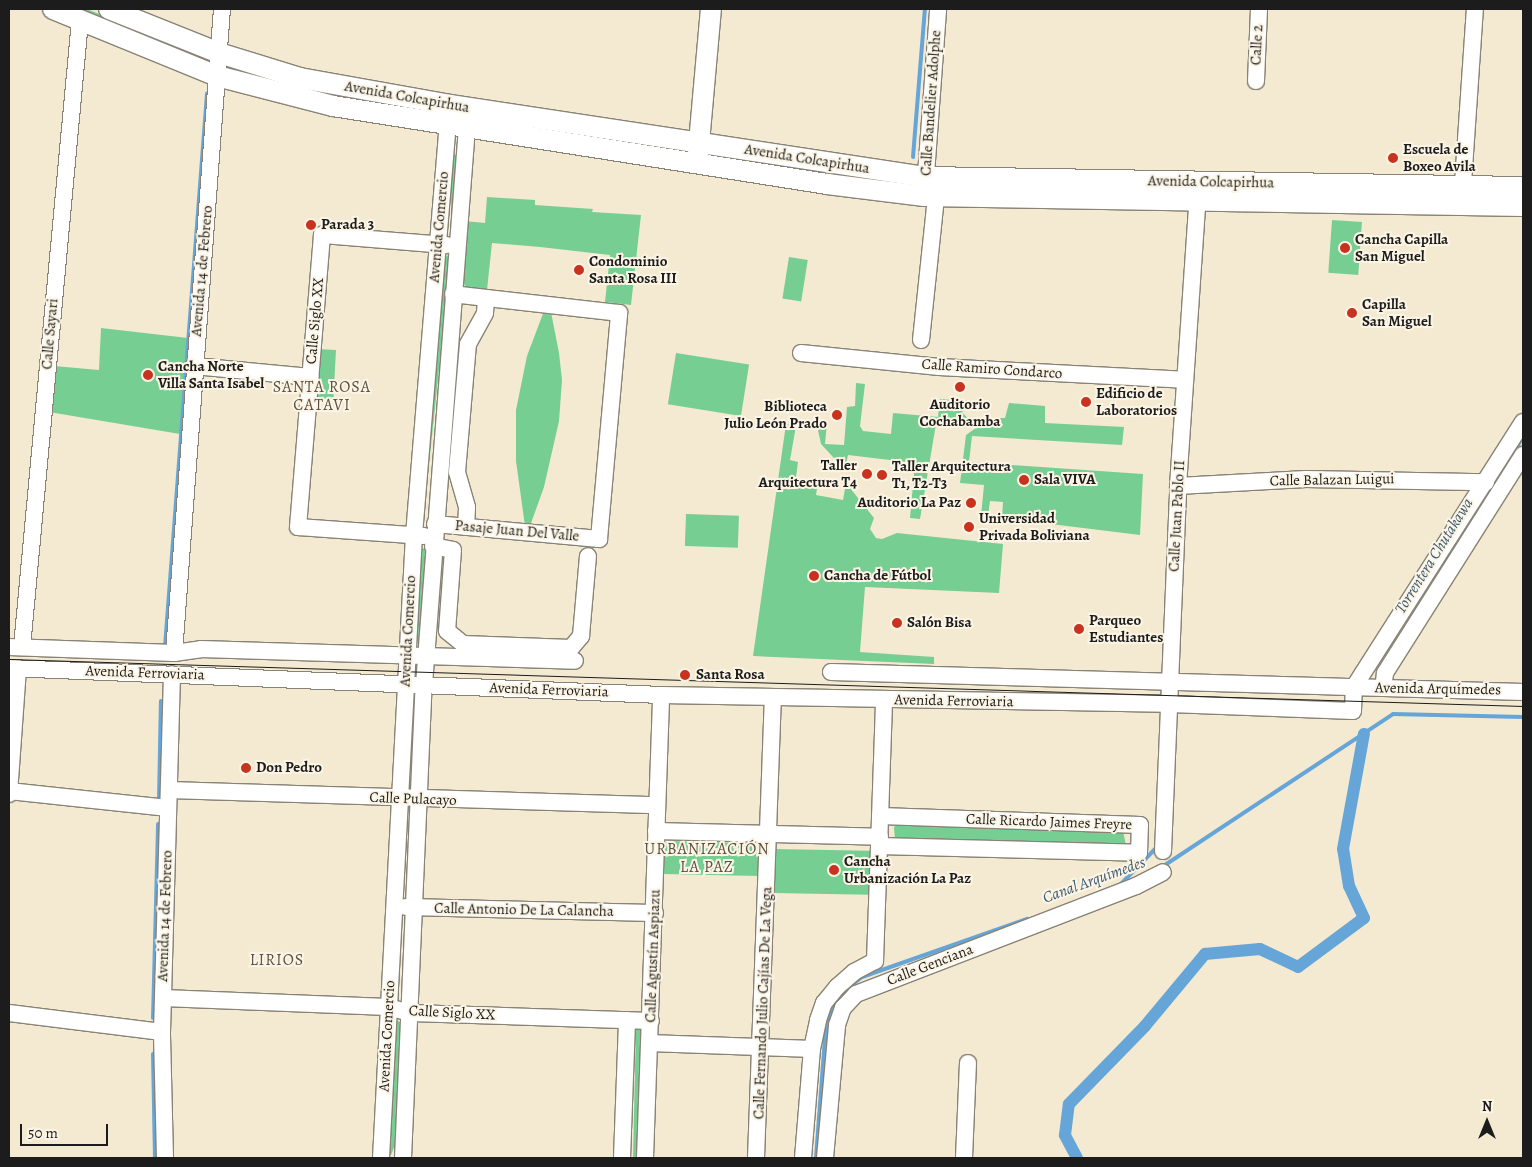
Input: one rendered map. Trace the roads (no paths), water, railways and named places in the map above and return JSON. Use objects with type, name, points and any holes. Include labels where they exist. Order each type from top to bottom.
[{"type":"main road","name":"Avenida Colcapirhua","points":[[53,9],[217,76],[333,106],[696,164],[928,190],[1198,202],[1462,196],[1523,187]]},
{"type":"main road","name":"Avenida Colcapirhua","points":[[109,9],[219,53],[300,78],[459,107],[699,142],[928,190],[1198,181],[1462,196],[1523,206]]},
{"type":"main road","points":[[696,164],[711,9]]},
{"type":"street","name":"Avenida 14 de Febrero","points":[[174,653],[222,9]]},
{"type":"street","name":"Calle Bandelier Adolphe","points":[[921,340],[938,9]]},
{"type":"street","name":"Calle 2","points":[[1256,81],[1259,9]]},
{"type":"street","points":[[1462,196],[1475,9]]},
{"type":"street","name":"Calle Sayari","points":[[16,647],[80,21]]},
{"type":"street","name":"Avenida Comercio","points":[[381,1158],[414,534],[437,244],[459,107]]},
{"type":"street","name":"Avenida Comercio","points":[[403,1158],[416,907],[424,685],[457,246],[457,127]]},
{"type":"street","name":"Calle Juan Pablo II","points":[[1163,851],[1178,486],[1198,181]]},
{"type":"street","name":"Calle Siglo XX","points":[[298,527],[322,235],[437,244]]},
{"type":"street","points":[[437,244],[457,246]]},
{"type":"street","points":[[454,294],[486,299],[484,313],[468,344],[457,472],[467,507],[466,527]]},
{"type":"street","name":"Pasaje Juan Del Valle","points":[[298,527],[434,535],[466,527],[599,539],[620,313],[486,299]]},
{"type":"street","name":"Calle Ramiro Condarco","points":[[801,353],[939,367],[1184,380]]},
{"type":"street","points":[[194,366],[310,377]]},
{"type":"street","points":[[1354,687],[1523,422]]},
{"type":"street","points":[[1383,688],[1385,672],[1519,471],[1523,455]]},
{"type":"street","name":"Calle Balazan Luigui","points":[[1178,486],[1306,479],[1486,482]]},
{"type":"street","points":[[434,535],[453,550],[447,632],[462,644],[571,648],[581,636],[588,556]]},
{"type":"street","name":"Avenida Ferroviaria","points":[[16,647],[174,653],[201,649],[426,658],[575,661]]},
{"type":"street","points":[[14,668],[9,792],[168,808]]},
{"type":"street","name":"Avenida Ferroviaria","points":[[14,668],[405,682],[424,685],[661,695],[1170,704],[1353,711],[1354,687],[831,672]]},
{"type":"street","name":"Avenida 14 de Febrero","points":[[165,1158],[162,1032],[172,674]]},
{"type":"street","name":"Avenida Arquímedes","points":[[1354,687],[1523,692]]},
{"type":"street","name":"Calle Agustín Aspiazu","points":[[645,1158],[655,913],[661,695]]},
{"type":"street","name":"Calle Fernando Julio Cajías De La Vega","points":[[756,1158],[770,834],[773,698]]},
{"type":"street","points":[[656,831],[770,834],[879,842],[884,700]]},
{"type":"street","name":"Calle Pulacayo","points":[[169,790],[419,800],[657,806]]},
{"type":"street","name":"Calle Ricardo Jaimes Freyre","points":[[879,842],[1139,853],[1140,825],[880,816]]},
{"type":"street","name":"Calle Genciana","points":[[803,1158],[812,1049],[824,1003],[854,972],[875,961],[879,842]]},
{"type":"street","name":"Calle Genciana","points":[[825,1158],[837,1025],[843,1008],[856,994],[1136,886],[1163,872]]},
{"type":"street","name":"Calle Antonio De La Calancha","points":[[394,906],[655,913]]},
{"type":"street","name":"Calle Siglo XX","points":[[163,998],[388,1008],[411,1013],[651,1021]]},
{"type":"street","points":[[9,1013],[162,1032]]},
{"type":"street","name":"Calle Agustín Aspiazu","points":[[622,1158],[627,1020]]},
{"type":"street","points":[[650,1043],[812,1049]]},
{"type":"street","points":[[964,1158],[968,1063]]},
{"type":"waterway","points":[[913,157],[925,9]]},
{"type":"waterway","points":[[165,647],[207,94]]},
{"type":"waterway","name":"Torrentera Chutakawa","points":[[1446,557],[1523,437]]},
{"type":"waterway","points":[[159,801],[161,701]]},
{"type":"waterway","name":"Canal Arquímedes","points":[[1162,867],[1393,714],[1523,717]]},
{"type":"waterway","points":[[1077,1158],[1065,1135],[1069,1104],[1145,1026],[1205,954],[1260,949],[1298,967],[1364,918],[1349,886],[1343,849],[1364,734]]},
{"type":"waterway","points":[[153,1018],[158,824]]},
{"type":"waterway","points":[[1120,885],[1157,847]]},
{"type":"waterway","name":"Canal Arquímedes","points":[[816,1158],[826,1024],[836,1002],[849,987],[862,977],[1027,919]]},
{"type":"waterway","points":[[153,1054],[155,1158]]},
{"type":"tram line","points":[[9,659],[1523,706]]},
{"type":"place","name":"Escuela de Boxeo Avila","points":[[1393,158]]},
{"type":"place","name":"Parada 3","points":[[311,225]]},
{"type":"place","name":"Cancha Capilla San Miguel","points":[[1345,248]]},
{"type":"place","name":"Condominio Santa Rosa III","points":[[579,270]]},
{"type":"place","name":"Capilla San Miguel","points":[[1352,313]]},
{"type":"place","name":"Cancha Norte Villa Santa Isabel","points":[[148,375]]},
{"type":"place","name":"Auditorio Cochabamba","points":[[960,387]]},
{"type":"place","name":"Edificio de Laboratorios","points":[[1086,402]]},
{"type":"place","name":"Biblioteca Julio León Prado","points":[[837,415]]},
{"type":"place","name":"Taller Arquitectura T4","points":[[867,474]]},
{"type":"place","name":"Taller Arquitectura T1, T2-T3","points":[[882,475]]},
{"type":"place","name":"Sala VIVA","points":[[1024,480]]},
{"type":"place","name":"Auditorio La Paz","points":[[971,503]]},
{"type":"place","name":"Universidad Privada Boliviana","points":[[969,527]]},
{"type":"place","name":"Cancha de Fútbol","points":[[814,576]]},
{"type":"place","name":"Salón Bisa","points":[[897,623]]},
{"type":"place","name":"Parqueo Estudiantes","points":[[1079,629]]},
{"type":"place","name":"Santa Rosa","points":[[685,675]]},
{"type":"place","name":"Don Pedro","points":[[246,768]]},
{"type":"place","name":"Cancha Urbanización La Paz","points":[[834,870]]},
{"type":"district","name":"SANTA ROSA CATAVI","points":[[322,396]]},
{"type":"district","name":"URBANIZACIÓN LA PAZ","points":[[707,858]]},
{"type":"district","name":"LIRIOS","points":[[277,960]]}]
